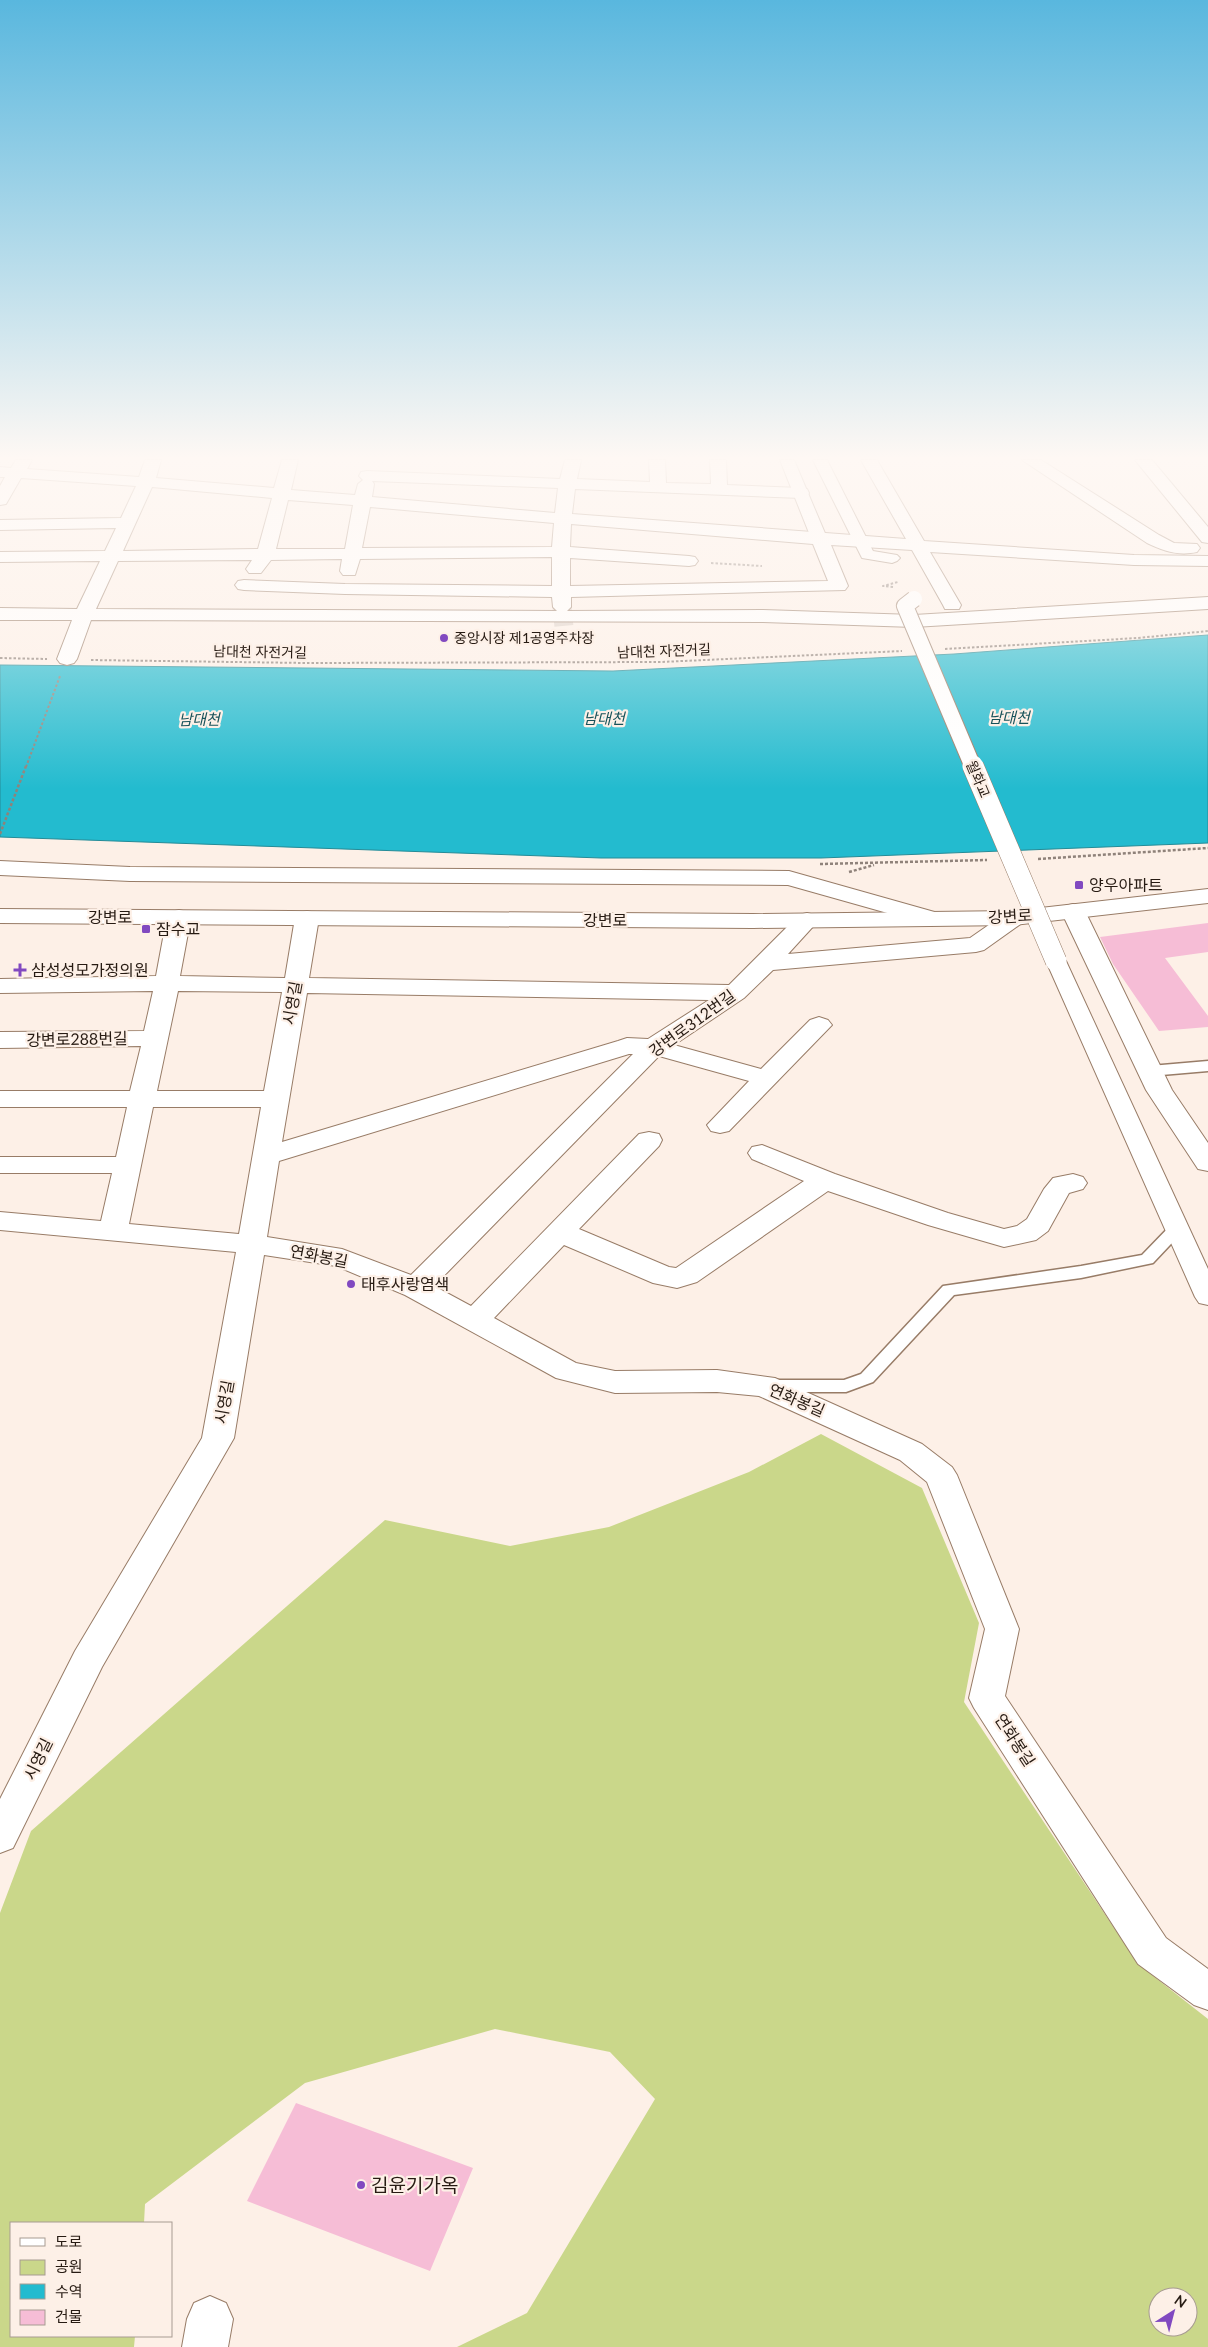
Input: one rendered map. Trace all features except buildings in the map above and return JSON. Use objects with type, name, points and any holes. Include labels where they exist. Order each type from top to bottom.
[{"type":"street","points":[[67,660],[84,614],[105,570]]},
{"type":"street","points":[[231,602],[255,570]]},
{"type":"street","points":[[345,589],[350,570]]},
{"type":"street","points":[[561,600],[562,570]]},
{"type":"street","points":[[668,590],[683,570]]},
{"type":"street","points":[[244,585],[561,600],[668,590],[839,586],[832,570]]},
{"type":"street","points":[[932,570],[952,606]]},
{"type":"street","name":"월화교","points":[[914,599],[905,606],[1056,961],[1178,1228]]},
{"type":"street","points":[[0,614],[560,617],[763,616],[914,621],[1208,603]]},
{"type":"street","points":[[0,868],[140,874],[789,878],[930,918]]},
{"type":"street","name":"강변로","points":[[0,916],[807,920],[1014,918],[1208,896]]},
{"type":"street","points":[[1073,911],[1159,1090],[1208,1163]]},
{"type":"street","name":"강변로288번길","points":[[113,1232],[179,917]]},
{"type":"street","name":"시영길","points":[[0,1837],[87,1661],[218,1438],[307,918]]},
{"type":"street","points":[[766,963],[976,944],[1014,918]]},
{"type":"street","name":"강변로312번길","points":[[415,1288],[654,1047],[734,993],[807,920]]},
{"type":"street","points":[[0,986],[166,983],[734,993]]},
{"type":"street","points":[[720,1125],[819,1025]]},
{"type":"street","name":"강변로288번길","points":[[0,1040],[154,1038]]},
{"type":"street","points":[[266,1156],[618,1049],[636,1046],[654,1047],[766,1078]]},
{"type":"street","points":[[0,1099],[276,1099]]},
{"type":"street","points":[[475,1320],[649,1140]]},
{"type":"street","points":[[762,1153],[825,1180],[938,1220],[1004,1238],[1026,1234],[1038,1225],[1058,1189],[1063,1184],[1073,1183]]},
{"type":"street","points":[[0,1165],[127,1165]]},
{"type":"street","points":[[560,1232],[663,1276],[677,1278],[687,1275],[825,1180]]},
{"type":"street","name":"연화봉길","points":[[0,1221],[252,1244],[342,1258],[415,1288],[567,1371],[615,1382],[717,1381],[764,1386],[911,1452],[941,1475],[1002,1629],[987,1698],[1152,1951],[1208,1992]]},
{"type":"street","points":[[1178,1228],[1208,1297]]},
{"type":"lane","points":[[1150,1071],[1208,1066]]},
{"type":"lane","points":[[764,1386],[846,1386],[867,1378],[949,1290],[1081,1272],[1147,1258],[1178,1228]]},
{"type":"path","points":[[943,649],[1138,638],[1208,631]]},
{"type":"path","name":"남대천 자전거길","points":[[0,658],[306,663],[622,662],[904,651]]},
{"type":"path","points":[[0,834],[67,660]]},
{"type":"green space","points":[[821,1434],[922,1488],[979,1623],[964,1702],[1138,1964],[1208,2019],[1208,2347],[457,2347],[527,2313],[655,2099],[610,2052],[495,2029],[305,2083],[145,2204],[144,2222],[10,2222],[10,2337],[135,2337],[134,2347],[0,2347],[0,1913],[31,1831],[385,1520],[510,1546],[609,1527],[749,1472]]},
{"type":"water","name":"남대천","points":[[1208,635],[1208,843],[821,858],[601,858],[0,837],[0,665],[613,671],[954,654]]},
{"type":"tunnel","points":[[562,607],[564,627]]},
{"type":"place","name":"중앙시장 제1공영주차장","points":[[444,638]]},
{"type":"place","name":"양우아파트","points":[[1079,885]]},
{"type":"place","name":"잠수교","points":[[146,929]]},
{"type":"place","name":"삼성성모가정의원","points":[[20,970]]},
{"type":"place","name":"태후사랑염색","points":[[351,1284]]},
{"type":"place","name":"김윤기가옥","points":[[361,2185]]}]
